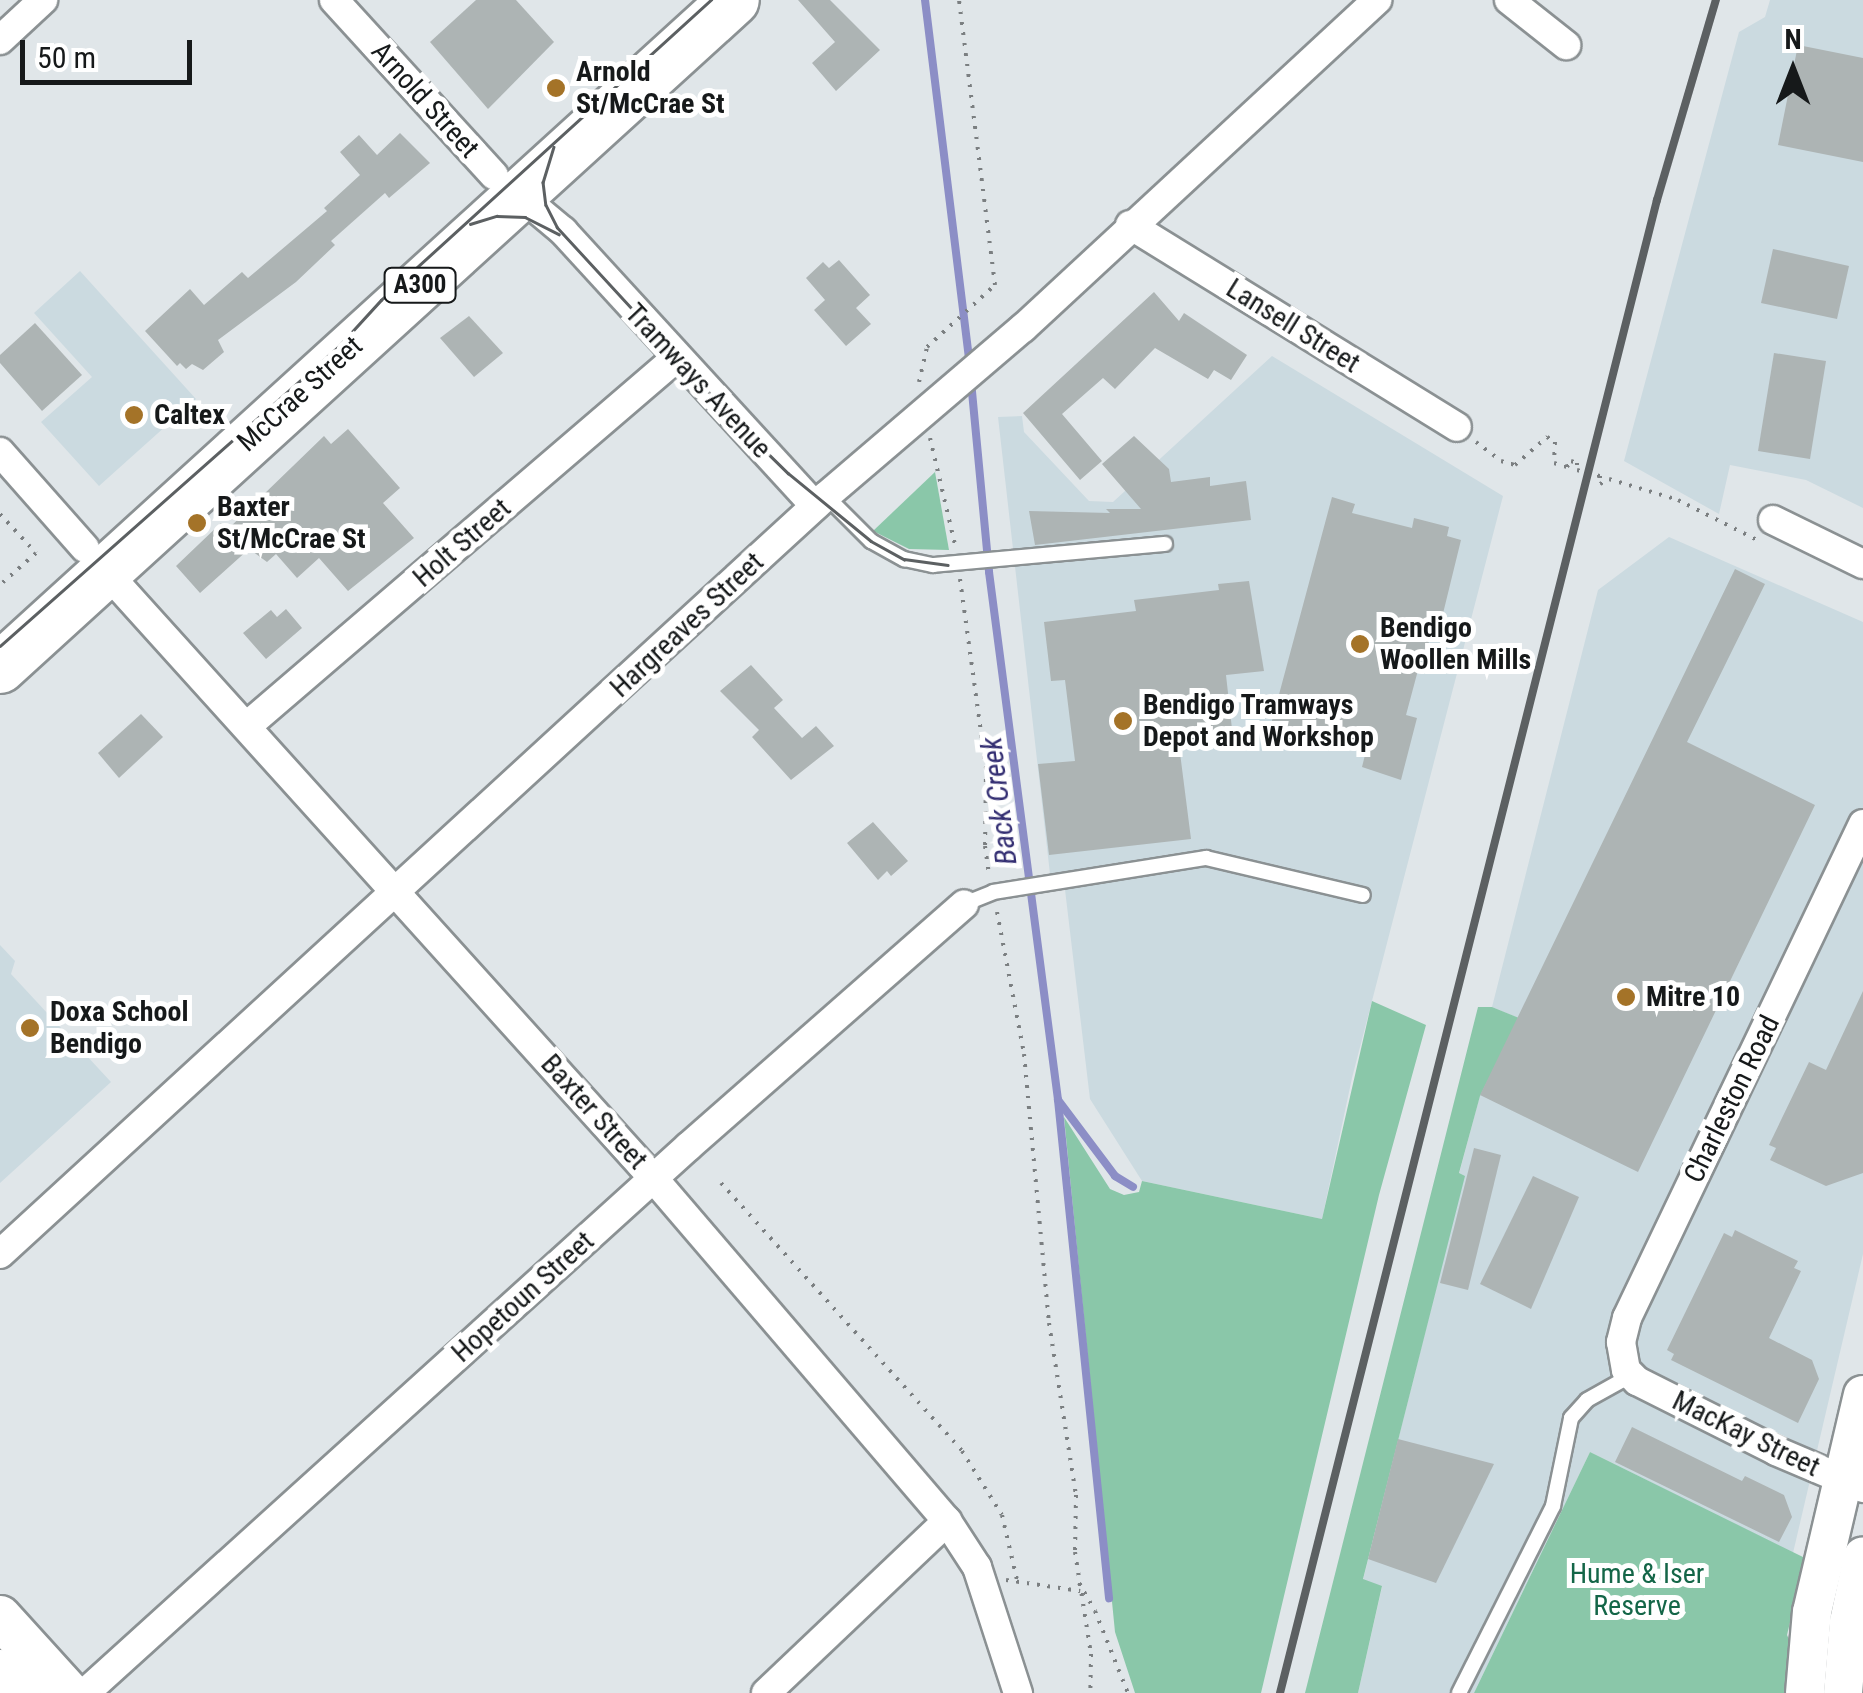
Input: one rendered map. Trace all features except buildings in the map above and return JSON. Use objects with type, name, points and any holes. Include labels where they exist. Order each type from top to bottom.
[{"type":"highway","name":"McCrae Street","points":[[0,624],[95,560],[474,236],[507,185],[687,0]]},
{"type":"highway","name":"McCrae Street","points":[[0,668],[95,560],[507,185],[734,0]]},
{"type":"main road","points":[[0,1618],[69,1693]]},
{"type":"main road","points":[[0,1671],[20,1693]]},
{"type":"street","points":[[0,40],[42,0]]},
{"type":"street","name":"Arnold Street","points":[[334,0],[507,185]]},
{"type":"street","name":"Hargreaves Street","points":[[0,1254],[821,501],[1023,328],[1377,0]]},
{"type":"street","points":[[1509,0],[1566,45]]},
{"type":"street","name":"Tramways Avenue","points":[[507,185],[555,223],[676,358],[821,501]]},
{"type":"street","name":"Tramways Avenue","points":[[474,236],[497,225],[517,225],[547,235],[581,255]]},
{"type":"street","name":"Lansell Street","points":[[1130,225],[1456,427]]},
{"type":"street","name":"Holt Street","points":[[247,726],[676,358]]},
{"type":"street","name":"Baxter Street","points":[[0,452],[654,1179],[947,1521],[967,1546],[982,1580],[1018,1693]]},
{"type":"street","points":[[1772,520],[1863,564]]},
{"type":"street","name":"Charleston Road","points":[[1630,1376],[1621,1342],[1627,1318],[1863,824]]},
{"type":"street","name":"Hopetoun Street","points":[[85,1693],[964,904]]},
{"type":"street","name":"MacKay Street","points":[[1630,1376],[1776,1452],[1853,1484]]},
{"type":"street","points":[[1804,1693],[1810,1628],[1853,1484],[1863,1395]]},
{"type":"street","points":[[766,1693],[947,1521]]},
{"type":"street","points":[[1843,1693],[1849,1622],[1863,1556]]},
{"type":"lane","points":[[821,501],[888,552],[919,562],[963,564],[1164,544]]},
{"type":"lane","points":[[964,904],[998,891],[1066,878],[1206,858],[1363,895]]},
{"type":"lane","points":[[1459,1693],[1553,1506],[1571,1418],[1587,1400],[1630,1376]]},
{"type":"path","points":[[916,397],[927,347],[995,286],[959,0]]},
{"type":"path","points":[[1456,427],[1508,465],[1520,464],[1547,437],[1555,442],[1554,463],[1567,467],[1571,461],[1577,463],[1577,470],[1600,476],[1600,484],[1609,479],[1678,500],[1760,545],[1772,520]]},
{"type":"path","points":[[928,433],[963,564],[986,769],[985,846],[998,891],[1024,1054],[1050,1323],[1076,1495],[1079,1583],[1091,1654],[1090,1693]]},
{"type":"path","points":[[0,514],[36,553],[0,586]]},
{"type":"path","points":[[721,1182],[962,1450],[1002,1515],[1018,1580]]},
{"type":"path","points":[[982,1580],[1018,1580],[1080,1590]]},
{"type":"path","points":[[1079,1583],[1096,1611],[1128,1693]]},
{"type":"shaded area","points":[[1770,0],[1863,0],[1863,508],[1806,480],[1730,465],[1719,514],[1624,461],[1739,32],[1765,17]]},
{"type":"shaded area","points":[[80,271],[196,399],[99,486],[41,422],[92,377],[34,313]]},
{"type":"shaded area","points":[[1272,356],[1503,496],[1352,1078],[1322,1219],[1142,1181],[1090,1099],[1063,873],[1050,874],[998,417],[1022,416],[1024,432],[1089,501],[1113,502]]},
{"type":"shaded area","points":[[1669,537],[1863,622],[1863,1254],[1793,1553],[1590,1452],[1474,1693],[1358,1693],[1382,1587],[1363,1580],[1464,1177],[1459,1174],[1480,1095],[1518,1018],[1492,1007],[1598,590]]},
{"type":"shaded area","name":"Doxa School Bendigo","points":[[0,945],[15,961],[11,974],[111,1082],[0,1183]]},
{"type":"green space","points":[[935,472],[949,550],[909,549],[873,531]]},
{"type":"green space","points":[[1372,1001],[1426,1025],[1379,1195],[1261,1693],[1135,1693],[1115,1632],[1064,1117],[1110,1189],[1124,1195],[1139,1192],[1142,1181],[1322,1219]]},
{"type":"green space","points":[[1478,1007],[1492,1007],[1519,1018],[1480,1096],[1459,1173],[1465,1176],[1363,1579],[1382,1586],[1358,1693],[1305,1693]]},
{"type":"green space","name":"Hume & Iser Reserve","points":[[1590,1452],[1805,1558],[1787,1635],[1791,1644],[1790,1693],[1474,1693]]},
{"type":"waterway","name":"Back Creek","points":[[925,0],[970,367]]},
{"type":"waterway","name":"Back Creek","points":[[971,381],[989,572],[1058,1100],[1109,1598]]},
{"type":"waterway","points":[[1058,1100],[1115,1176],[1133,1187]]},
{"type":"tram line","points":[[0,646],[337,348],[381,300],[711,0]]},
{"type":"tram line","points":[[554,147],[543,182],[546,205],[557,227],[739,425],[788,473],[871,541],[904,559],[948,565]]},
{"type":"tram line","points":[[470,224],[497,216],[525,217],[559,234]]},
{"type":"railway","points":[[1280,1693],[1657,200],[1716,0]]},
{"type":"place","name":"Arnold St/McCrae St","points":[[556,88]]},
{"type":"place","name":"Caltex","points":[[134,415]]},
{"type":"place","name":"Baxter St/McCrae St","points":[[197,523]]},
{"type":"place","name":"Bendigo Woollen Mills","points":[[1360,644]]},
{"type":"place","name":"Bendigo Tramways Depot and Workshop","points":[[1123,721]]},
{"type":"place","name":"Mitre 10","points":[[1626,997]]},
{"type":"place","name":"Doxa School Bendigo","points":[[30,1028]]}]
